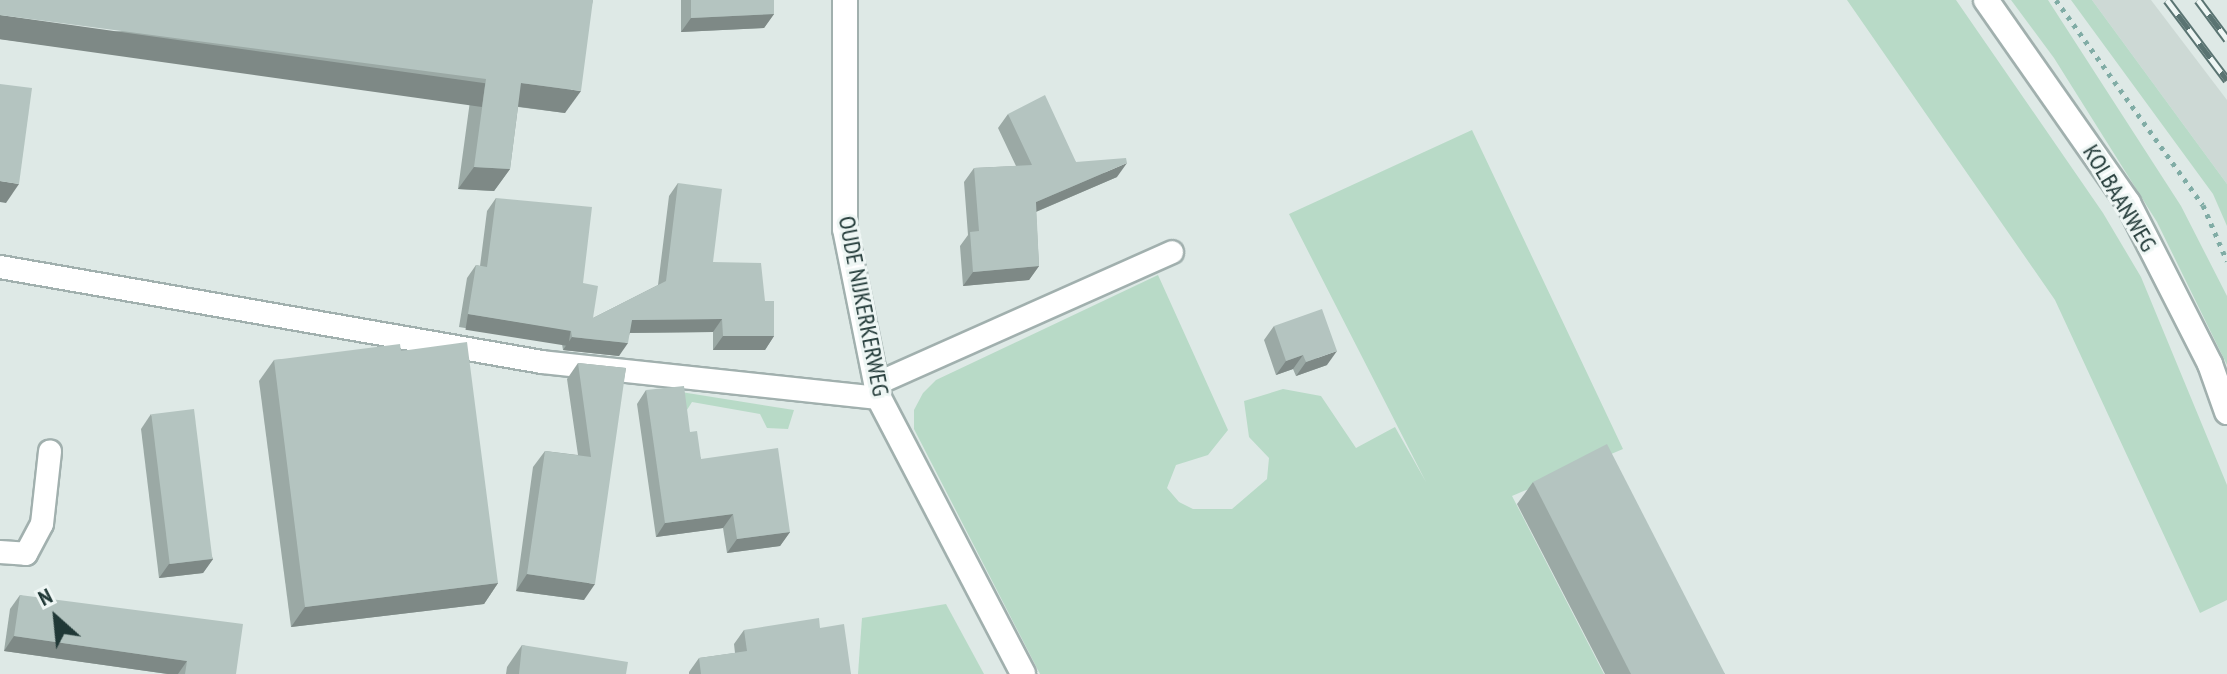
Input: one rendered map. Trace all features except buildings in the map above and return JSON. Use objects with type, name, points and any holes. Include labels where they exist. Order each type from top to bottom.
[{"type":"street","name":"OUDE NIJKERKERWEG","points":[[845,0],[845,229],[877,391],[1023,674]]},
{"type":"street","name":"KOLBAANWEG","points":[[1986,0],[2128,203],[2210,364],[2227,412]]},
{"type":"lane","points":[[0,267],[542,362],[877,391],[1172,252]]},
{"type":"lane","points":[[0,552],[26,554],[42,524],[50,451]]},
{"type":"path","points":[[2056,0],[2203,205],[2227,261]]},
{"type":"shaded area","points":[[2092,0],[2151,0],[2227,100],[2227,184]]},
{"type":"green space","points":[[1847,0],[1956,0],[2103,213],[2141,277],[2227,485],[2227,600],[2200,613],[2055,300]]},
{"type":"green space","points":[[2011,0],[2048,0],[2181,206],[2227,296],[2227,365],[2157,222],[2054,58]]},
{"type":"green space","points":[[2071,0],[2092,0],[2227,184],[2227,226],[2213,194]]},
{"type":"green space","points":[[1472,130],[1623,449],[1512,496],[1604,674],[1040,674],[914,429],[914,410],[923,393],[936,380],[1158,275],[1228,430],[1208,455],[1176,465],[1167,488],[1179,502],[1193,509],[1232,509],[1267,479],[1269,458],[1249,437],[1244,401],[1283,389],[1321,396],[1356,448],[1395,427],[1426,482],[1289,214]]},
{"type":"green space","points":[[681,392],[794,410],[788,429],[767,428],[760,414],[692,402],[685,413]]},
{"type":"green space","points":[[946,604],[984,674],[858,674],[862,618]]},
{"type":"railway","points":[[2167,0],[2227,80]]},
{"type":"railway","points":[[2198,0],[2227,39]]}]
